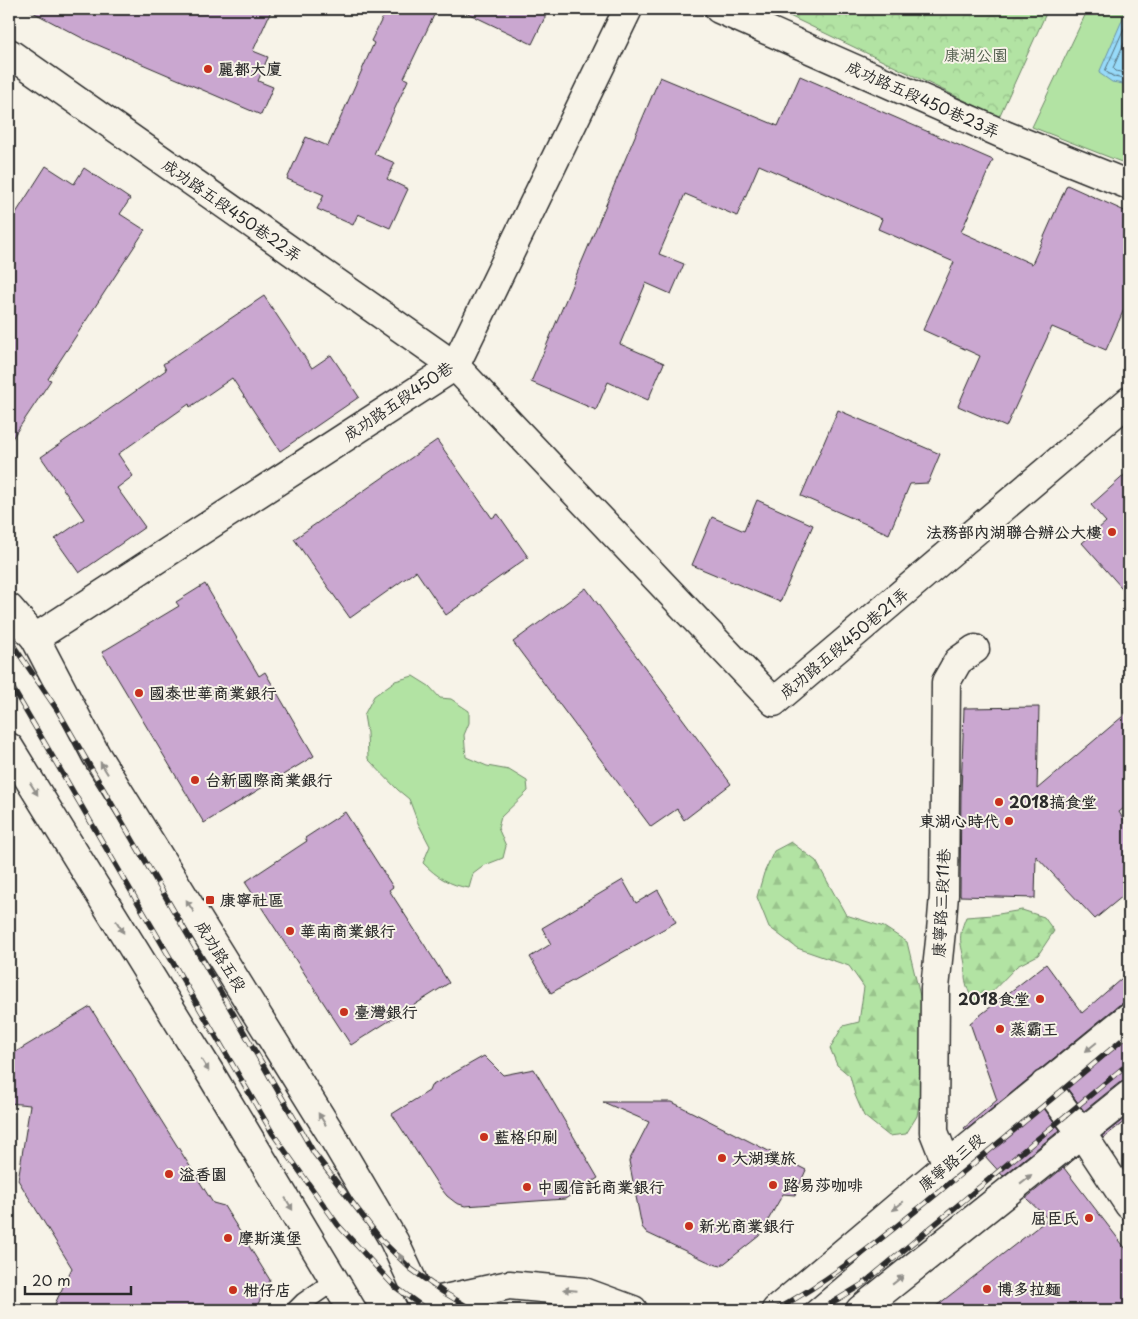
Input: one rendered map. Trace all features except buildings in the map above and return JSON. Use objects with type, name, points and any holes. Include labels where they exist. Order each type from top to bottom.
[{"type":"street","name":"成功路五段450巷","points":[[34,638],[455,366],[628,9]]},
{"type":"street","name":"成功路五段450巷23弄","points":[[719,9],[1007,136],[1129,185]]},
{"type":"street","name":"成功路五段450巷22弄","points":[[9,54],[455,366]]},
{"type":"street","name":"成功路五段450巷21弄","points":[[455,366],[774,702],[1129,401]]},
{"type":"street","name":"成功路五段","points":[[9,608],[34,638],[96,755],[328,1129],[394,1241],[424,1307]]},
{"type":"street","name":"康寧路三段11巷","points":[[948,1165],[934,1132],[935,988],[944,895],[946,682],[958,661],[974,649]]},
{"type":"street","points":[[9,747],[207,1067],[352,1310]]},
{"type":"street","name":"康寧路三段","points":[[776,1310],[1045,1084],[1129,1017]]},
{"type":"street","points":[[1045,1084],[1126,1193]]},
{"type":"street","points":[[860,1310],[1129,1095]]},
{"type":"street","points":[[424,1307],[509,1285],[584,1292],[633,1310]]},
{"type":"lane","points":[[296,1310],[304,1302],[334,1281]]},
{"type":"green space","name":"康湖公園","points":[[775,9],[1048,9],[999,117]]},
{"type":"green space","points":[[1088,9],[1129,9],[1129,165],[1032,127]]},
{"type":"green space","points":[[413,676],[429,686],[440,698],[451,699],[469,711],[469,723],[464,735],[466,757],[487,766],[509,770],[527,781],[528,791],[501,817],[498,828],[506,846],[503,858],[485,865],[473,874],[469,888],[444,880],[423,863],[430,846],[418,823],[409,799],[368,759],[364,715],[374,696],[395,681]]},
{"type":"green space","points":[[791,842],[816,861],[846,915],[884,927],[907,942],[920,996],[926,1060],[917,1116],[906,1134],[889,1136],[864,1116],[855,1095],[850,1076],[837,1065],[830,1048],[843,1026],[859,1022],[864,987],[849,966],[797,948],[769,927],[757,897],[764,873],[774,851]]},
{"type":"green space","points":[[1022,910],[1044,917],[1054,931],[1038,955],[1017,966],[983,1001],[974,1003],[965,977],[961,941],[961,931],[966,917]]},
{"type":"water","points":[[1127,9],[1129,9],[1129,85],[1112,82],[1099,73]]},
{"type":"railway","points":[[9,639],[58,711],[314,1153],[382,1241],[411,1269],[443,1292],[473,1310]]},
{"type":"railway","points":[[9,682],[273,1134],[338,1225],[394,1286],[427,1310]]},
{"type":"railway","points":[[775,1310],[840,1270],[880,1239],[1129,1034]]},
{"type":"railway","points":[[820,1310],[863,1284],[1129,1063]]},
{"type":"place","name":"麗都大廈","points":[[208,69]]},
{"type":"place","name":"法務部內湖聯合辦公大樓","points":[[1112,532]]},
{"type":"place","name":"國泰世華商業銀行","points":[[139,693]]},
{"type":"place","name":"台新國際商業銀行","points":[[195,780]]},
{"type":"place","name":"2018搞食堂","points":[[999,802]]},
{"type":"place","name":"東湖心時代","points":[[1009,821]]},
{"type":"place","name":"康寧社區","points":[[210,900]]},
{"type":"place","name":"華南商業銀行","points":[[290,931]]},
{"type":"place","name":"2018食堂","points":[[1040,999]]},
{"type":"place","name":"臺灣銀行","points":[[344,1012]]},
{"type":"place","name":"蒸霸王","points":[[1000,1029]]},
{"type":"place","name":"藍格印刷","points":[[484,1137]]},
{"type":"place","name":"大湖璞旅","points":[[722,1158]]},
{"type":"place","name":"溢香園","points":[[169,1174]]},
{"type":"place","name":"路易莎咖啡","points":[[773,1185]]},
{"type":"place","name":"中國信託商業銀行","points":[[527,1187]]},
{"type":"place","name":"屈臣氏","points":[[1089,1218]]},
{"type":"place","name":"新光商業銀行","points":[[689,1226]]},
{"type":"place","name":"摩斯漢堡","points":[[228,1238]]},
{"type":"place","name":"博多拉麵","points":[[987,1289]]},
{"type":"place","name":"柑仔店","points":[[233,1290]]}]
